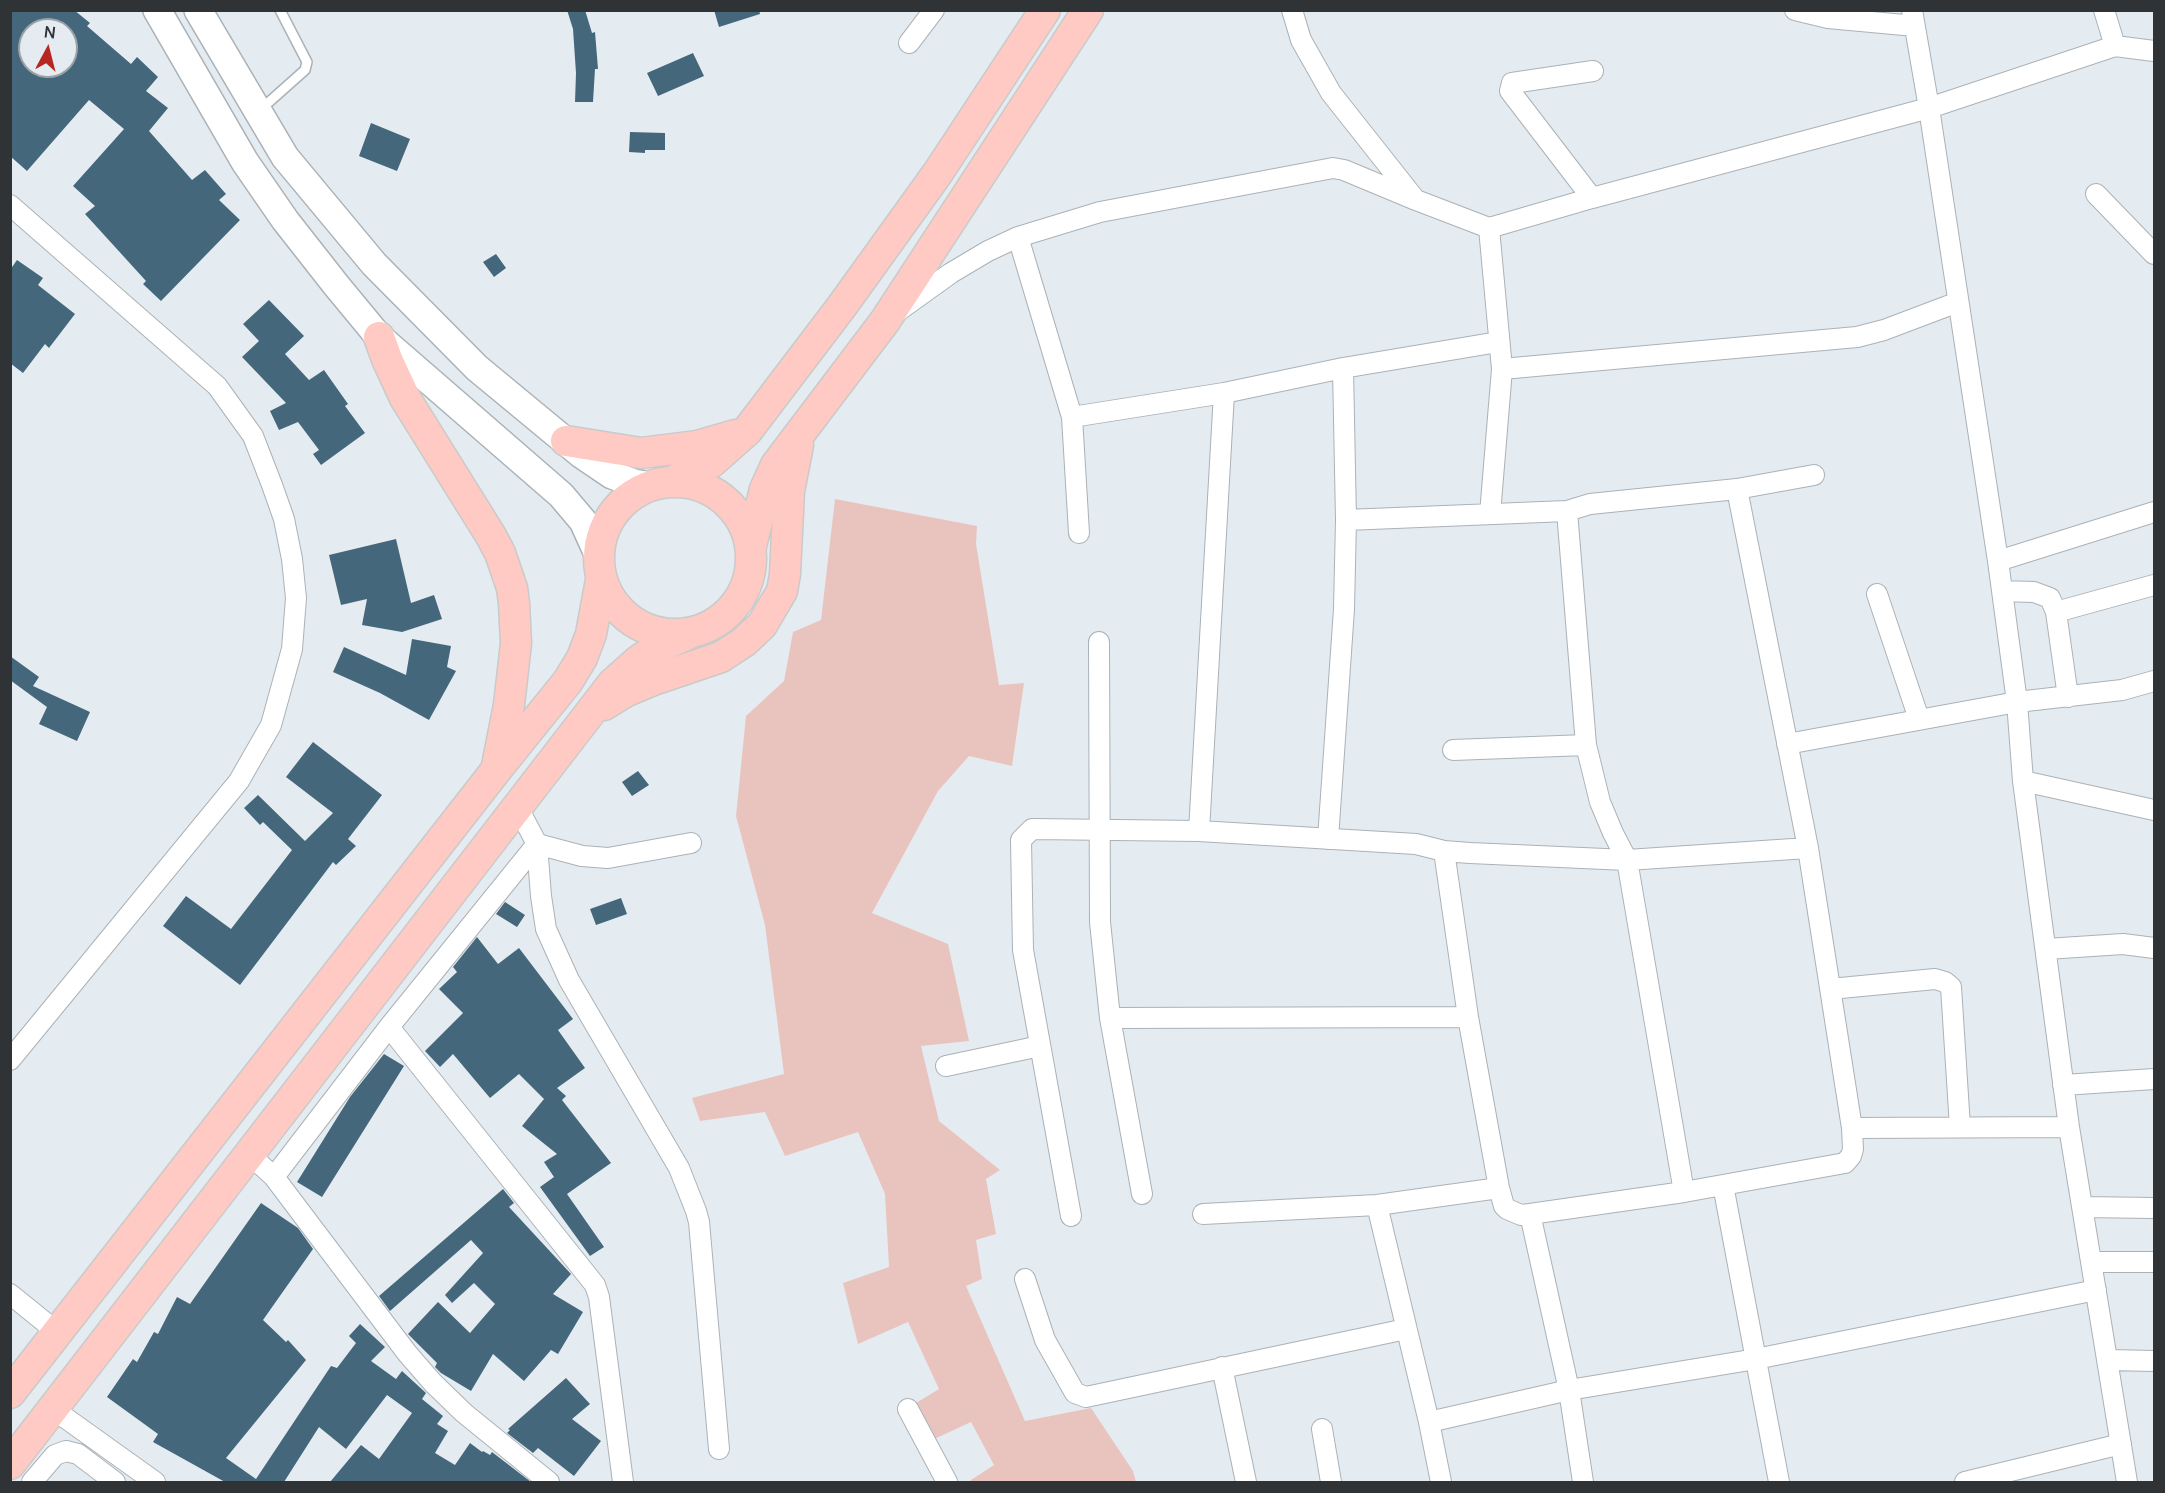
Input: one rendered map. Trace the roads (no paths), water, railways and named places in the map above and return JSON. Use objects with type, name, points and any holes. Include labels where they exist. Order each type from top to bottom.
[{"type":"main road","points":[[157,10],[245,162],[285,220],[379,337],[561,495],[583,521],[613,604],[622,615],[634,623],[660,633],[688,634]]},
{"type":"main road","points":[[10,1464],[518,808],[588,714],[625,670],[659,647],[707,628],[724,618],[737,603],[747,586],[752,566],[751,546],[744,525],[731,507],[714,493],[693,484],[634,483],[612,475],[566,441],[477,368],[374,264],[285,157],[198,10]]},
{"type":"main road","points":[[10,1393],[558,694],[582,657],[591,634],[600,539],[614,512],[624,501],[712,462],[747,431],[842,306],[937,174],[1045,10]]},
{"type":"main road","points":[[751,546],[770,477],[776,465],[801,435],[885,321],[1088,10]]},
{"type":"main road","points":[[379,337],[405,398],[491,536],[500,553],[512,588],[516,634],[513,674],[497,769]]},
{"type":"main road","points":[[566,441],[624,452],[656,453],[713,443],[747,431]]},
{"type":"main road","points":[[588,714],[627,691],[733,651],[762,625],[782,591],[791,473],[801,435]]},
{"type":"street","points":[[909,43],[934,10]]},
{"type":"street","points":[[1292,10],[1301,40],[1337,102],[1416,200]]},
{"type":"street","points":[[1795,10],[1828,18],[1913,18],[1929,108],[1998,561],[2017,702],[2023,781],[2069,1127],[2109,1360],[2127,1482]]},
{"type":"street","points":[[2104,10],[2115,46]]},
{"type":"street","points":[[885,321],[951,273],[988,251],[1018,237],[1100,212],[1333,168],[1344,170],[1489,228],[1592,198],[1929,108],[2115,46],[2154,51]]},
{"type":"street","points":[[1592,198],[1510,91],[1512,83],[1593,71]]},
{"type":"street","points":[[2096,194],[2154,254]]},
{"type":"street","points":[[10,206],[217,386],[223,394],[253,436],[272,484],[284,519],[292,559],[296,598],[292,649],[271,725],[239,781],[10,1060]]},
{"type":"street","points":[[1489,228],[1502,369],[1491,514]]},
{"type":"street","points":[[1018,237],[1072,417],[1079,533]]},
{"type":"street","points":[[1502,369],[1857,337],[1884,330],[1958,302]]},
{"type":"street","points":[[1072,417],[1224,393],[1343,368],[1498,342]]},
{"type":"street","points":[[1328,839],[1344,609],[1346,520],[1343,368]]},
{"type":"street","points":[[1199,831],[1224,393]]},
{"type":"street","points":[[1346,520],[1567,511],[1590,504],[1737,489],[1814,475]]},
{"type":"street","points":[[1444,851],[1468,1017],[1499,1188],[1507,1209],[1521,1215],[1684,1192],[1845,1163],[1851,1156],[1852,1128],[1808,848],[1737,489]]},
{"type":"street","points":[[1567,511],[1586,745],[1600,802],[1628,860],[1684,1192]]},
{"type":"street","points":[[1998,561],[2154,512]]},
{"type":"street","points":[[2056,612],[2154,585]]},
{"type":"street","points":[[2002,591],[2034,592],[2049,598],[2056,612],[2068,697]]},
{"type":"street","points":[[1877,594],[1918,719]]},
{"type":"street","points":[[1099,642],[1100,922],[1110,1018],[1142,1194]]},
{"type":"street","points":[[1787,744],[2017,702],[2122,690],[2154,681]]},
{"type":"street","points":[[1454,750],[1586,745]]},
{"type":"street","points":[[2023,781],[2154,810]]},
{"type":"street","points":[[518,808],[537,844],[546,929],[569,980],[679,1168],[696,1211],[699,1222],[719,1449]]},
{"type":"street","points":[[1071,1216],[1023,950],[1021,840],[1032,829],[1199,831],[1416,844],[1444,851],[1628,860],[1808,848]]},
{"type":"street","points":[[537,844],[582,856],[608,858],[691,843]]},
{"type":"street","points":[[274,1177],[389,1027],[537,844]]},
{"type":"street","points":[[2046,949],[2123,944],[2154,948]]},
{"type":"street","points":[[1830,988],[1935,979],[1951,987],[1960,1127]]},
{"type":"street","points":[[1110,1018],[1468,1017]]},
{"type":"street","points":[[389,1027],[595,1285],[599,1298],[623,1482]]},
{"type":"street","points":[[946,1066],[1040,1046]]},
{"type":"street","points":[[2063,1085],[2154,1079]]},
{"type":"street","points":[[1852,1128],[2069,1127]]},
{"type":"street","points":[[249,1154],[274,1177],[407,1353],[434,1383],[464,1413],[549,1482]]},
{"type":"street","points":[[1724,1185],[1779,1482]]},
{"type":"street","points":[[1203,1214],[1377,1205],[1499,1188]]},
{"type":"street","points":[[1377,1205],[1429,1422],[1441,1482]]},
{"type":"street","points":[[2082,1207],[2154,1208]]},
{"type":"street","points":[[1530,1214],[1569,1390],[1583,1482]]},
{"type":"street","points":[[2092,1262],[2154,1262]]},
{"type":"street","points":[[1025,1279],[1045,1340],[1075,1393],[1080,1396],[1098,1396],[1222,1367],[1406,1329]]},
{"type":"street","points":[[1429,1422],[1569,1390],[1756,1359],[2096,1290]]},
{"type":"street","points":[[10,1294],[57,1332]]},
{"type":"street","points":[[2109,1360],[2154,1361]]},
{"type":"street","points":[[1222,1367],[1246,1482]]},
{"type":"street","points":[[53,1409],[155,1482]]},
{"type":"street","points":[[908,1409],[947,1482]]},
{"type":"street","points":[[1322,1429],[1331,1482]]},
{"type":"street","points":[[1965,1482],[2121,1443]]},
{"type":"street","points":[[32,1482],[55,1455],[66,1451],[78,1454],[115,1482]]},
{"type":"street","points":[[10,1474],[21,1482]]},
{"type":"lane","points":[[258,111],[305,70],[307,62],[280,10]]}]
